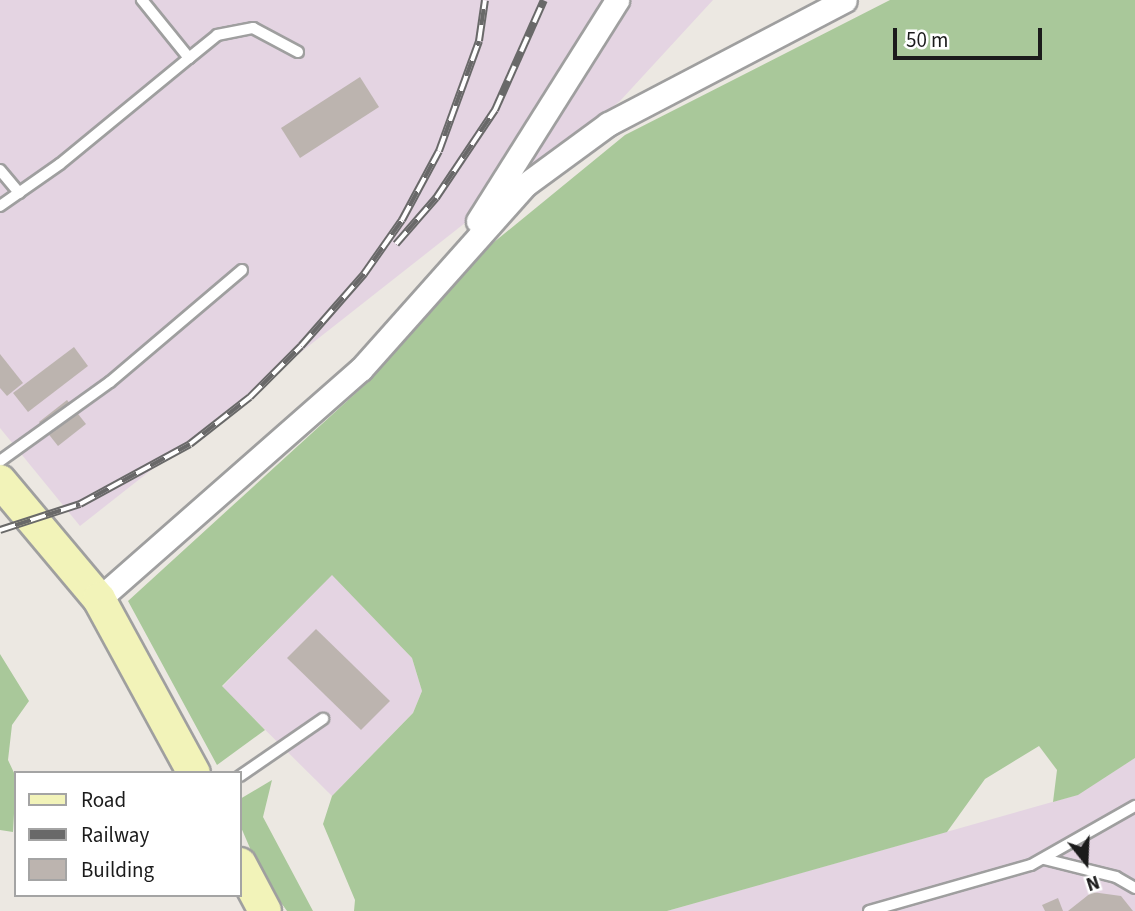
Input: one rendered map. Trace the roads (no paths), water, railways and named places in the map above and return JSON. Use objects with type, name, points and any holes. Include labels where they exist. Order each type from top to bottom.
[{"type":"street","points":[[449,269],[617,0]]},
{"type":"street","points":[[99,599],[361,369],[525,185],[608,124],[845,0]]},
{"type":"street","points":[[0,481],[99,599],[193,771]]},
{"type":"street","points":[[242,868],[265,911]]},
{"type":"lane","points":[[142,0],[189,58]]},
{"type":"lane","points":[[0,206],[216,35],[253,28],[299,52]]},
{"type":"lane","points":[[0,170],[19,193]]},
{"type":"lane","points":[[0,461],[110,382],[242,270]]},
{"type":"lane","points":[[242,775],[323,719]]},
{"type":"lane","points":[[869,911],[934,896],[1044,859],[1135,806]]},
{"type":"lane","points":[[1044,859],[1116,877],[1135,888]]},
{"type":"railway","points":[[0,530],[80,504],[190,444],[250,397],[301,346],[364,274],[402,220],[439,151],[479,41],[485,0]]},
{"type":"railway","points":[[396,244],[436,198],[495,110],[544,0]]}]
